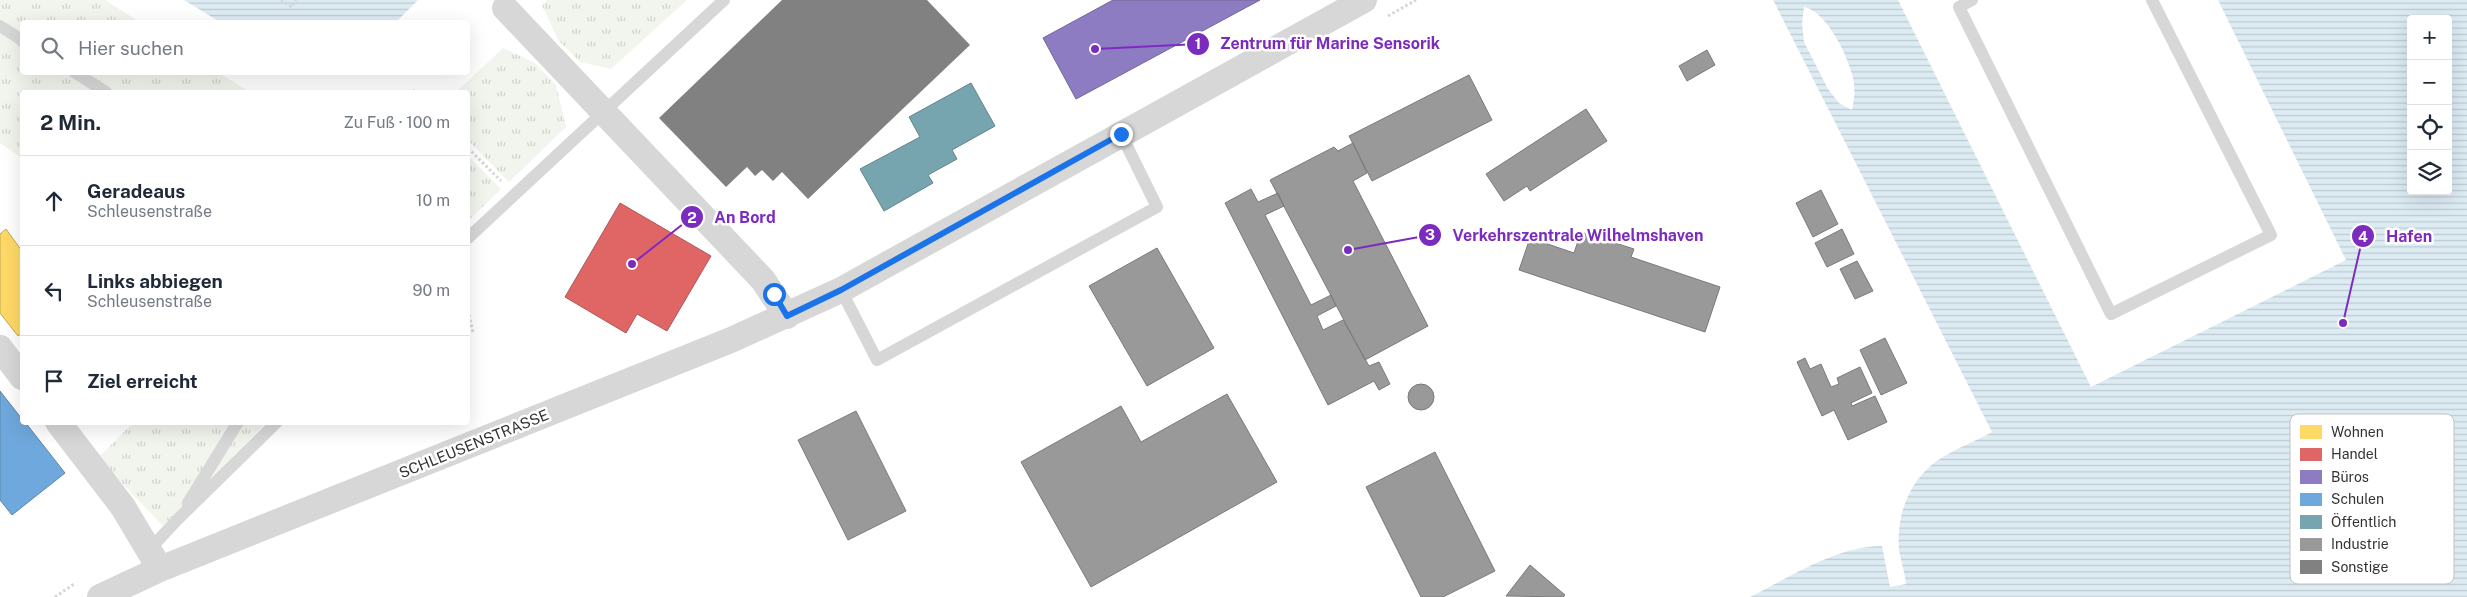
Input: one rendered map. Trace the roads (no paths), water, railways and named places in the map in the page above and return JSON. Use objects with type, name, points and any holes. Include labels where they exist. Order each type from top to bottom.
[{"type":"street","name":"SCHLEUSENSTRASSE","points":[[100,597],[155,560],[578,402],[787,316],[841,290],[1364,0]]},
{"type":"street","points":[[509,4],[603,110],[763,280],[787,316]]},
{"type":"street","points":[[0,348],[20,374]]},
{"type":"street","points":[[60,425],[123,507],[155,560]]},
{"type":"lane","points":[[470,236],[603,110],[724,0]]},
{"type":"lane","points":[[1972,0],[1960,7],[2110,314],[2271,236],[2152,0]]},
{"type":"lane","points":[[0,26],[20,39]]},
{"type":"lane","points":[[79,75],[103,90]]},
{"type":"lane","points":[[841,290],[877,360],[1157,207],[1121,134]]},
{"type":"lane","points":[[155,560],[177,520],[236,425]]},
{"type":"lane","points":[[177,520],[274,425]]},
{"type":"place","name":"Zentrum für Marine Sensorik","points":[[1095,49]]},
{"type":"place","name":"Verkehrszentrale Wilhelmshaven","points":[[1348,250]]},
{"type":"place","name":"An Bord","points":[[632,264]]},
{"type":"place","name":"Hafen","points":[[2343,323]]}]
